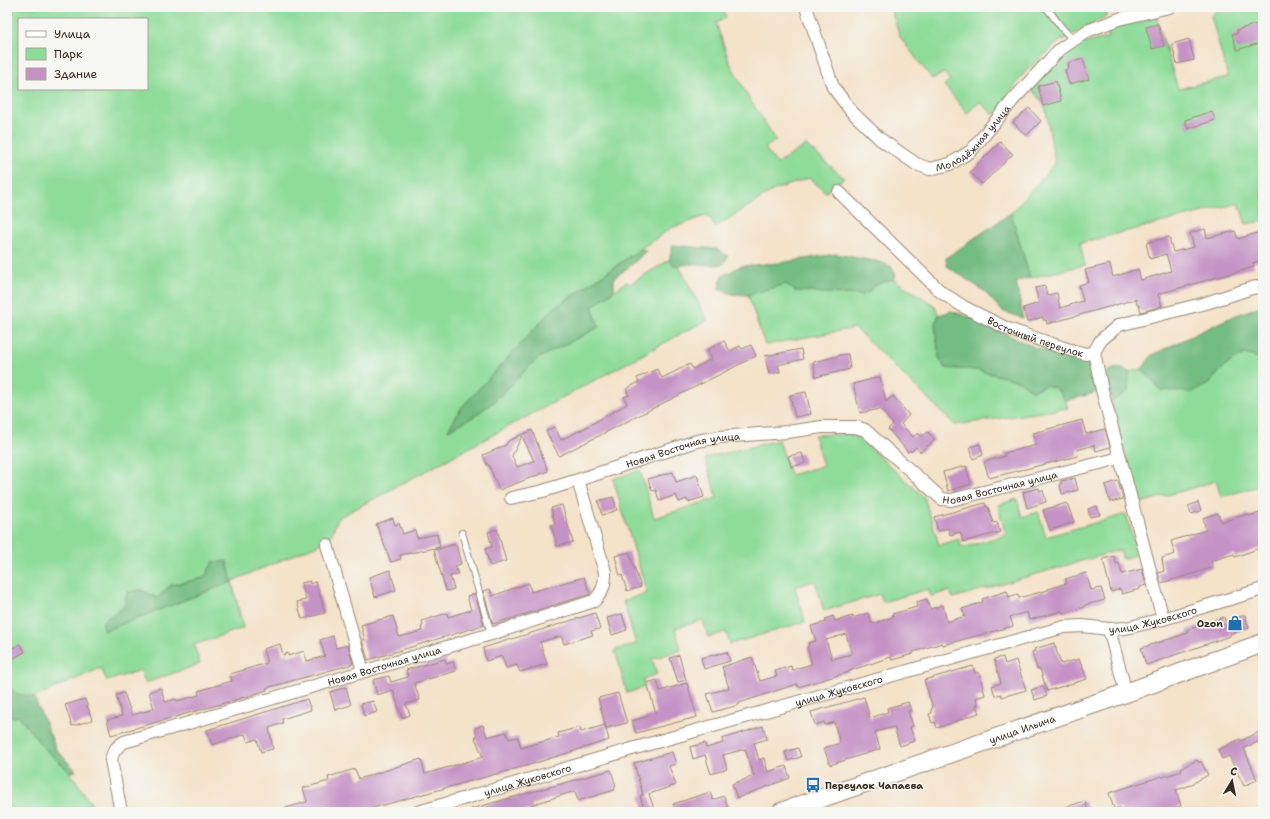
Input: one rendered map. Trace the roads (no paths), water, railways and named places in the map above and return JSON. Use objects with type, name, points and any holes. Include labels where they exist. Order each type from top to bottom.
[{"type":"main road","name":"улица Ильича","points":[[781,812],[1126,693],[1263,643]]},
{"type":"street","name":"Молодёжная улица","points":[[806,7],[833,87],[851,111],[880,140],[916,164],[930,169],[950,164],[971,151],[1018,94],[1059,50],[1087,31],[1119,19],[1169,7]]},
{"type":"street","name":"Восточный переулок","points":[[839,192],[941,292],[964,307],[1008,329],[1086,354],[1094,352],[1101,340],[1119,325],[1206,303],[1252,288],[1263,286]]},
{"type":"street","points":[[1094,352],[1120,458],[1163,619]]},
{"type":"street","name":"Новая Восточная улица","points":[[511,498],[543,491],[696,441],[720,436],[787,432],[822,427],[856,427],[865,430],[936,495],[942,499],[951,500],[1120,458]]},
{"type":"street","name":"Новая Восточная улица","points":[[121,812],[111,760],[112,752],[117,746],[124,742],[491,634],[594,601],[600,595],[604,584],[605,572],[578,480]]},
{"type":"street","points":[[327,545],[363,671]]},
{"type":"street","name":"улица Жуковского","points":[[418,812],[649,744],[1064,627],[1083,626],[1109,629],[1126,628],[1163,619],[1263,590]]},
{"type":"street","points":[[1109,629],[1126,693]]},
{"type":"lane","points":[[1046,7],[1074,41]]},
{"type":"lane","points":[[462,533],[491,634]]},
{"type":"place","name":"Ozon","points":[[1235,623]]},
{"type":"place","name":"Переулок Чапаева","points":[[813,785]]}]
